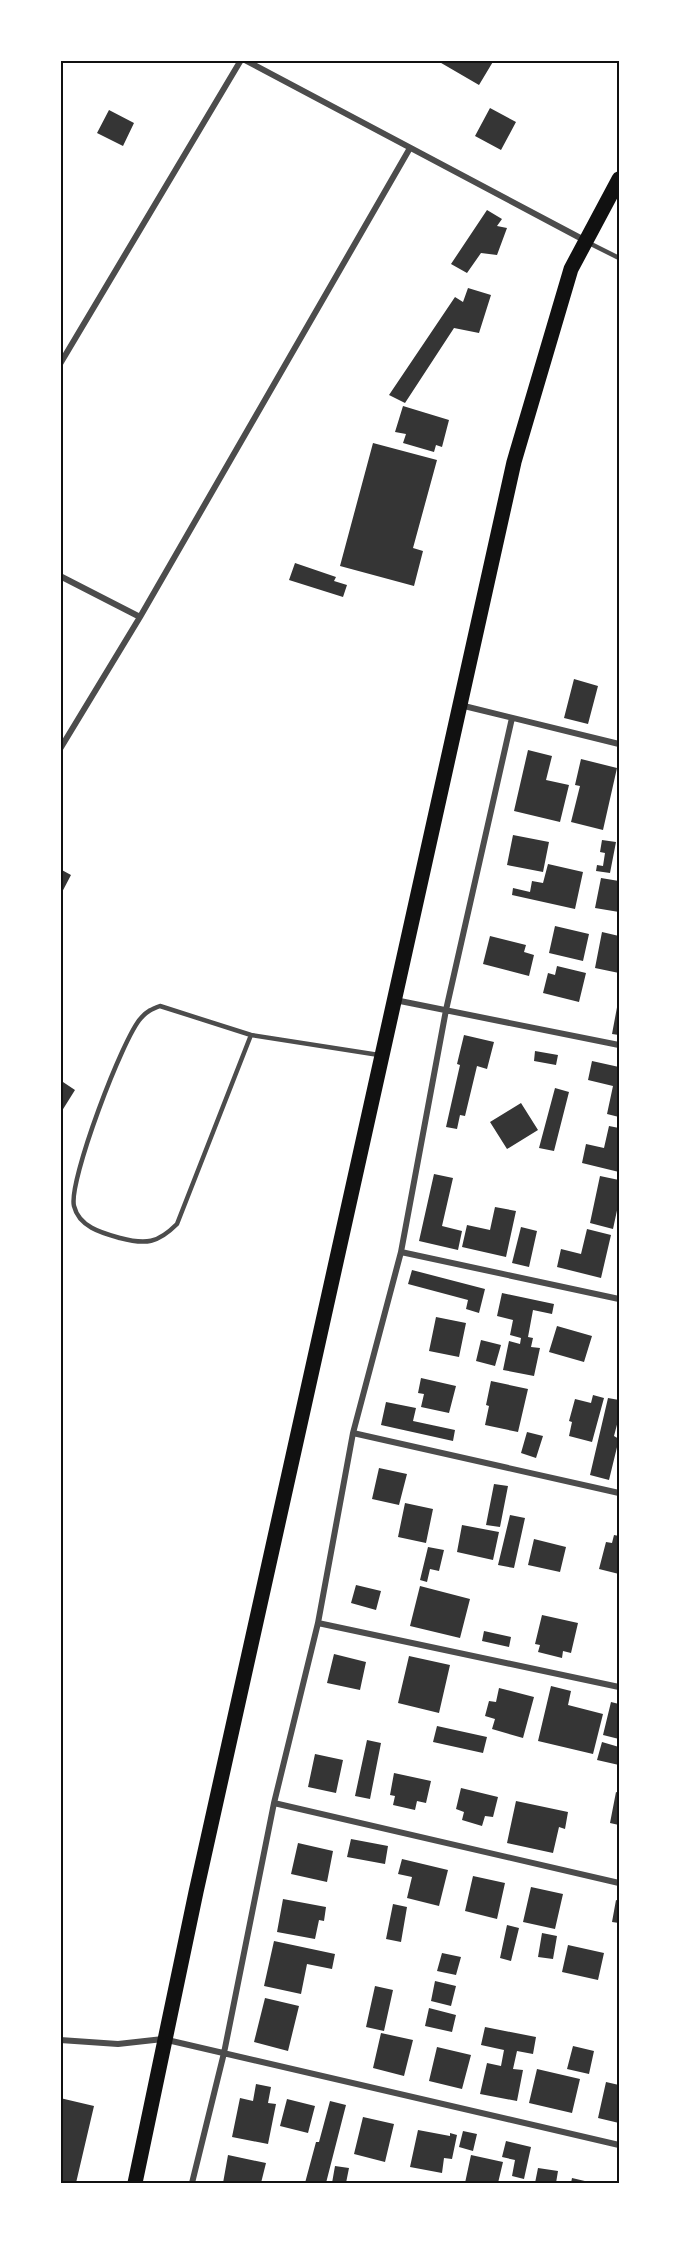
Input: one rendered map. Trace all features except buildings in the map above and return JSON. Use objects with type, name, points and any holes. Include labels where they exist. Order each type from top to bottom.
[{"type":"main road","points":[[135,2183],[164,2040],[514,462],[571,269],[619,179]]},
{"type":"street","points":[[60,364],[243,60],[586,241]]},
{"type":"street","points":[[60,749],[140,617],[410,148]]},
{"type":"street","points":[[60,576],[140,617]]},
{"type":"street","points":[[460,705],[619,744]]},
{"type":"street","points":[[192,2183],[224,2053],[274,1803],[318,1623],[352,1433],[401,1252],[446,1010],[512,718]]},
{"type":"street","points":[[394,1000],[619,1045]]},
{"type":"street","points":[[401,1252],[619,1299]]},
{"type":"street","points":[[352,1433],[619,1493]]},
{"type":"street","points":[[318,1623],[619,1687]]},
{"type":"street","points":[[274,1803],[619,1883]]},
{"type":"street","points":[[60,2040],[117,2044],[164,2040],[619,2145]]},
{"type":"lane","points":[[586,241],[619,258]]},
{"type":"lane","points":[[251,1035],[177,1224],[167,1234],[153,1242],[136,1242],[94,1230],[80,1218],[74,1205],[74,1183],[84,1151],[125,1044],[139,1019],[149,1010],[160,1006],[251,1035],[382,1055]]}]
